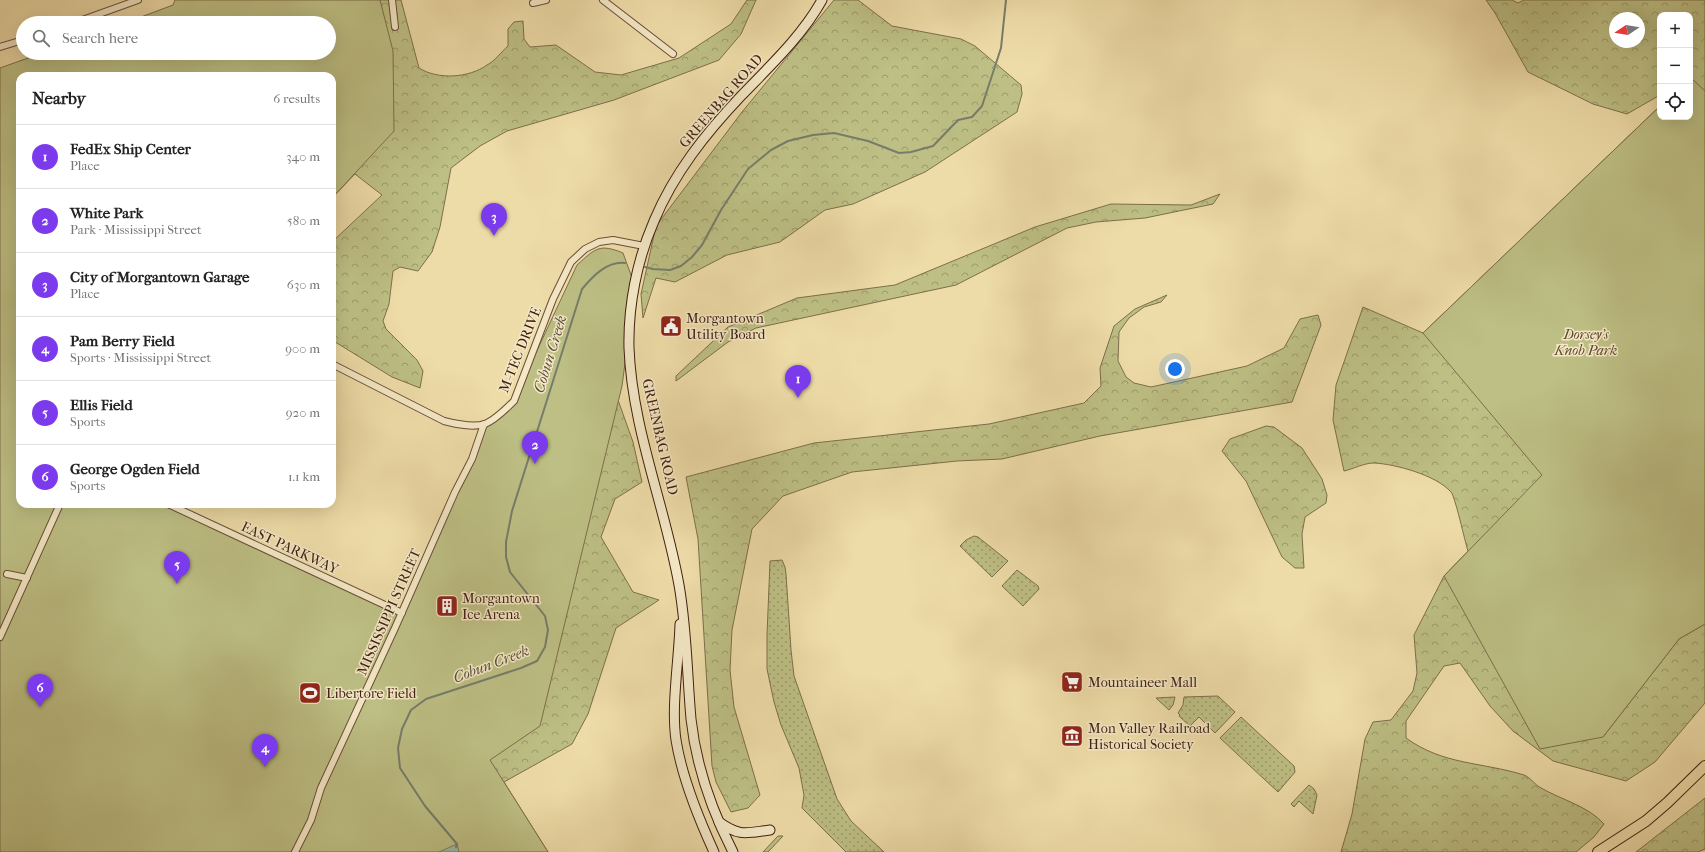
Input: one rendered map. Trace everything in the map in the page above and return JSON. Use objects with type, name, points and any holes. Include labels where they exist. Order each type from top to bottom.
[{"type":"main road","name":"GREENBAG ROAD","points":[[733,852],[718,821],[697,751],[692,720],[686,640],[681,603],[670,543],[639,418],[631,373],[629,347],[631,317],[638,269],[644,246],[663,201],[676,176],[693,152],[720,119],[806,25],[822,0]]},
{"type":"main road","name":"GREENBAG ROAD","points":[[681,603],[676,696],[676,739],[692,797],[714,852]]},
{"type":"main road","points":[[1598,852],[1646,821],[1705,766]]},
{"type":"main road","points":[[718,821],[737,833],[770,830]]},
{"type":"street","points":[[93,16],[138,0]]},
{"type":"street","points":[[392,0],[396,27]]},
{"type":"street","points":[[533,3],[546,0]]},
{"type":"street","points":[[603,0],[673,54]]},
{"type":"street","points":[[0,47],[16,42]]},
{"type":"street","name":"M-TEC DRIVE","points":[[484,424],[506,410],[514,401],[564,272],[576,256],[585,249],[599,242],[613,240],[644,246]]},
{"type":"street","points":[[336,366],[444,421],[459,424],[484,424]]},
{"type":"street","name":"MISSISSIPPI STREET","points":[[295,852],[311,820],[321,788],[478,446],[484,424]]},
{"type":"street","points":[[0,637],[58,508]]},
{"type":"street","name":"EAST PARKWAY","points":[[177,508],[402,613]]},
{"type":"street","points":[[6,574],[27,578]]},
{"type":"green space","points":[[175,0],[380,0],[393,51],[394,131],[336,194],[336,72],[16,72],[16,508],[177,508],[402,613],[484,424],[506,410],[519,389],[577,265],[588,255],[598,249],[608,248],[623,253],[635,286],[622,386],[540,726],[490,760],[548,852],[0,852],[0,68],[22,60],[336,60],[336,16],[144,16],[173,5]]},
{"type":"green space","points":[[359,0],[401,0],[419,68],[427,72],[444,76],[453,76],[471,73],[480,69],[493,61],[508,46],[508,29],[514,22],[523,21],[524,39],[530,47],[556,45],[595,72],[621,75],[679,58],[731,24],[747,0],[756,0],[741,34],[719,60],[614,100],[507,131],[480,146],[451,168],[440,227],[432,252],[418,271],[400,267],[393,271],[389,304],[383,321],[386,329],[417,360],[423,371],[420,388],[392,377],[336,342],[336,238],[382,195],[355,174],[336,194],[336,72],[324,72],[330,60],[336,60],[336,47]]},
{"type":"green space","points":[[834,0],[858,0],[892,26],[961,39],[975,46],[1021,85],[1022,94],[1017,112],[925,172],[853,204],[825,210],[780,242],[727,255],[675,282],[656,278],[643,318],[641,294],[656,226],[742,112]]},
{"type":"green space","name":"Dorsey's Knob Park","points":[[1486,0],[1512,0],[1518,3],[1524,0],[1705,0],[1705,548],[1603,737],[1679,639],[1705,624],[1705,703],[1655,762],[1626,781],[1553,761],[1513,731],[1490,706],[1460,663],[1444,666],[1406,721],[1406,738],[1420,747],[1449,758],[1524,775],[1541,788],[1590,812],[1604,824],[1594,837],[1576,852],[1341,852],[1352,814],[1365,739],[1373,722],[1391,720],[1413,691],[1417,673],[1414,635],[1444,576],[1468,551],[1453,495],[1436,480],[1404,468],[1374,463],[1344,471],[1333,420],[1336,385],[1363,307],[1423,333],[1657,109],[1657,120],[1693,120],[1693,12],[1657,12],[1657,97],[1627,114],[1593,104],[1528,72],[1495,13]]},
{"type":"green space","name":"Dorsey's Knob Park","points":[[1693,80],[1705,91],[1705,624],[1679,639],[1603,737],[1540,749],[1444,576],[1542,475],[1423,333],[1657,109],[1657,120],[1693,120]]},
{"type":"green space","points":[[1220,194],[1213,204],[1145,218],[1096,222],[1067,228],[956,285],[756,328],[728,342],[676,381],[676,376],[728,327],[797,298],[895,285],[1035,227],[1111,204],[1191,205]]},
{"type":"green space","points":[[1167,295],[1161,302],[1144,307],[1129,318],[1119,332],[1118,361],[1126,377],[1134,383],[1151,387],[1247,366],[1284,348],[1300,319],[1318,315],[1321,325],[1292,402],[1100,436],[1002,459],[957,461],[852,472],[783,496],[752,529],[732,630],[730,670],[734,707],[760,795],[748,808],[731,812],[716,782],[712,766],[698,539],[686,477],[814,443],[989,424],[1084,403],[1101,386],[1100,368],[1114,326],[1135,309]]},
{"type":"green space","points":[[618,400],[633,442],[642,482],[615,499],[601,537],[633,592],[659,600],[616,628],[588,714],[572,744],[504,782],[548,852],[314,852]]},
{"type":"green space","points":[[1266,426],[1274,427],[1302,448],[1322,479],[1327,495],[1326,503],[1305,517],[1302,534],[1304,568],[1295,568],[1282,557],[1246,481],[1222,451],[1230,439]]},
{"type":"green space","points":[[974,536],[978,537],[1008,561],[992,577],[960,546],[966,540]]},
{"type":"green space","points":[[782,560],[786,574],[794,676],[837,799],[851,821],[884,852],[846,852],[802,808],[804,795],[799,768],[781,725],[774,702],[767,669],[770,561]]},
{"type":"green space","points":[[1017,570],[1038,586],[1039,589],[1023,606],[1002,586]]},
{"type":"green space","points":[[1218,696],[1235,712],[1215,733],[1199,717],[1190,726],[1179,716],[1180,715],[1178,713],[1183,705],[1184,697]]},
{"type":"green space","points":[[1175,697],[1173,705],[1169,710],[1156,698]]},
{"type":"green space","points":[[1241,717],[1294,766],[1295,772],[1278,792],[1220,738]]},
{"type":"green space","points":[[1309,785],[1314,789],[1317,795],[1313,814],[1299,801],[1294,807],[1291,804]]},
{"type":"green space","points":[[1705,798],[1705,849],[1698,852],[1636,852]]},
{"type":"green space","points":[[778,836],[783,836],[768,852],[763,852]]},
{"type":"water","points":[[457,844],[459,852],[439,852]]},
{"type":"waterway","name":"Cobun Creek","points":[[645,267],[670,270],[681,266],[692,257],[702,245],[721,210],[748,169],[771,150],[788,141],[813,135],[834,133],[868,141],[899,153],[911,152],[933,146],[958,120],[972,117],[982,106],[1001,48],[1006,0]]},
{"type":"waterway","name":"Cobun Creek","points":[[456,847],[457,844],[425,806],[400,768],[398,748],[402,729],[411,710],[426,699],[521,668],[537,661],[545,647],[548,630],[545,616],[510,572],[506,557],[506,542],[512,511],[582,289],[601,270],[612,264],[625,263]]},
{"type":"place","name":"City of Morgantown Garage","points":[[494,236]]},
{"type":"place","name":"Morgantown Utility Board","points":[[671,326]]},
{"type":"place","name":"FedEx Ship Center","points":[[798,398]]},
{"type":"place","name":"White Park","points":[[535,464]]},
{"type":"place","name":"Ellis Field","points":[[177,584]]},
{"type":"place","name":"Morgantown Ice Arena","points":[[447,606]]},
{"type":"place","name":"Mountaineer Mall","points":[[1072,682]]},
{"type":"place","name":"Libertore Field","points":[[310,693]]},
{"type":"place","name":"George Ogden Field","points":[[40,707]]},
{"type":"place","name":"Mon Valley Railroad Historical Society","points":[[1072,736]]},
{"type":"place","name":"Pam Berry Field","points":[[265,767]]}]
